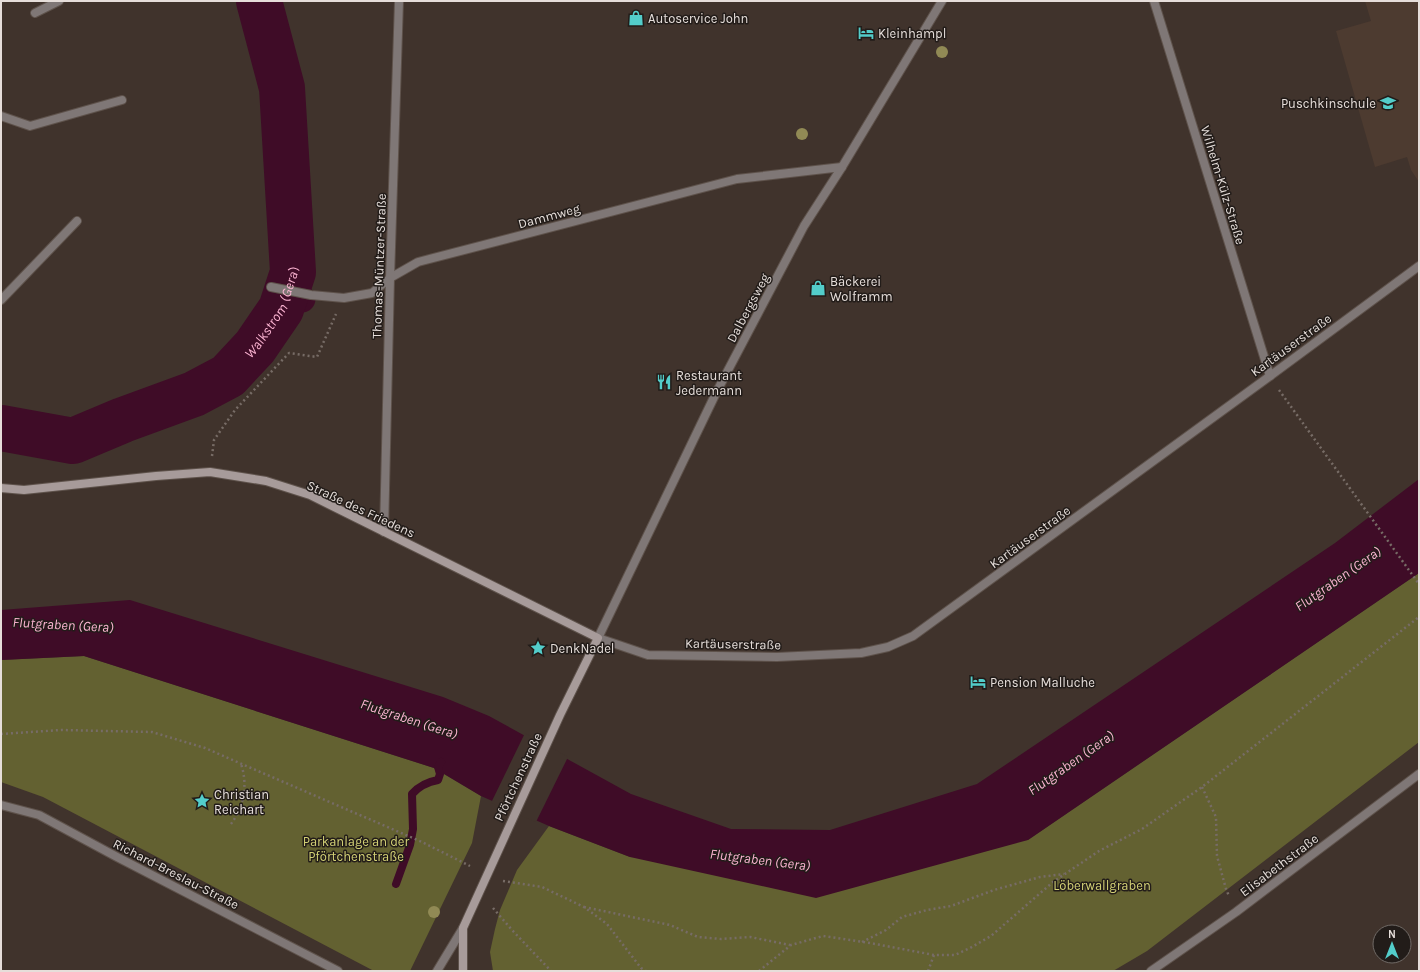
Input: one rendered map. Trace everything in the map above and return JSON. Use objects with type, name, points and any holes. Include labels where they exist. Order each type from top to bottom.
[{"type":"main road","name":"Straße des Friedens","points":[[1,488],[24,490],[156,476],[210,472],[266,481],[310,495],[598,638]]},
{"type":"main road","name":"Pförtchenstraße","points":[[463,971],[463,928],[560,715],[598,638]]},
{"type":"street","points":[[35,13],[59,1]]},
{"type":"street","name":"Thomas-Müntzer-Straße","points":[[384,532],[399,1]]},
{"type":"street","name":"Dalbergsweg","points":[[598,638],[716,393],[804,226],[942,1]]},
{"type":"street","name":"Wilhelm-Külz-Straße","points":[[1154,1],[1270,376]]},
{"type":"street","points":[[1,116],[30,126],[122,100]]},
{"type":"street","name":"Dammweg","points":[[271,287],[311,295],[344,298],[372,293],[390,278],[418,262],[737,179],[842,166]]},
{"type":"street","points":[[1,300],[77,221]]},
{"type":"street","name":"Kartäuserstraße","points":[[598,638],[648,655],[776,657],[861,653],[888,647],[913,636],[1419,266]]},
{"type":"street","name":"Elisabethstraße","points":[[1151,971],[1161,969],[1419,774]]},
{"type":"street","name":"Richard-Breslau-Straße","points":[[1,805],[39,815],[338,971]]},
{"type":"street","name":"Pförtchenstraße","points":[[437,971],[463,928]]},
{"type":"path","points":[[210,472],[214,440],[235,410],[289,353],[317,357],[344,298]]},
{"type":"path","points":[[1270,376],[1419,584]]},
{"type":"path","points":[[758,971],[791,945],[823,936],[934,955],[955,955],[990,936],[1053,882],[1099,851],[1142,828],[1202,787],[1346,673],[1419,618]]},
{"type":"path","points":[[1,734],[61,730],[152,732],[204,748],[422,842],[470,866]]},
{"type":"path","points":[[231,824],[243,799],[245,786],[241,764]]},
{"type":"path","points":[[1202,787],[1216,818],[1217,856],[1226,889]]},
{"type":"path","points":[[862,942],[886,930],[902,917],[926,910],[951,906],[994,890],[1040,877],[1066,874]]},
{"type":"path","points":[[502,881],[542,887],[584,907],[607,924],[640,968],[646,971]]},
{"type":"path","points":[[584,907],[670,925],[698,937],[721,939],[750,937],[791,945]]},
{"type":"path","points":[[493,908],[551,971]]},
{"type":"path","points":[[928,971],[934,955]]},
{"type":"shaded area","name":"Puschkinschule","points":[[1365,1],[1419,1],[1419,182],[1411,170],[1407,157],[1375,167],[1336,31],[1371,21]]},
{"type":"green space","name":"Löberwallgraben","points":[[1419,573],[1419,742],[1147,951],[1113,971],[493,971],[490,952],[500,910],[517,870],[549,826],[630,857],[1028,840]]},
{"type":"green space","name":"Parkanlage an der Pförtchenstraße","points":[[84,656],[434,768],[481,796],[472,843],[410,971],[374,971],[43,797],[1,782],[1,660]]},
{"type":"water","name":"Flutgraben (Gera)","points":[[1419,479],[1419,573],[1028,840],[816,898],[630,857],[549,826],[481,796],[434,768],[84,656],[1,660],[1,610],[130,600],[443,697],[489,716],[631,794],[731,829],[830,830],[977,784],[1335,543]]},
{"type":"pier","points":[[525,733],[568,757],[536,822],[491,803]]},
{"type":"waterway","name":"Walkstrom (Gera)","points":[[1,428],[73,441],[123,420],[194,394],[228,376],[255,347],[281,309],[293,272],[282,88],[259,1]]},
{"type":"waterway","points":[[286,296],[302,299]]},
{"type":"waterway","points":[[396,884],[410,845],[413,829],[412,794],[424,785],[438,780],[440,774],[438,767],[441,762]]},
{"type":"place","name":"Autoservice John","points":[[636,18]]},
{"type":"place","name":"Kleinhampl","points":[[866,33]]},
{"type":"place","name":"Puschkinschule","points":[[1388,103]]},
{"type":"place","name":"Bäckerei Wolframm","points":[[818,288]]},
{"type":"place","name":"Restaurant Jedermann","points":[[664,382]]},
{"type":"place","name":"DenkNadel","points":[[538,648]]},
{"type":"place","name":"Pension Malluche","points":[[978,682]]},
{"type":"place","name":"Christian Reichart","points":[[202,801]]}]
